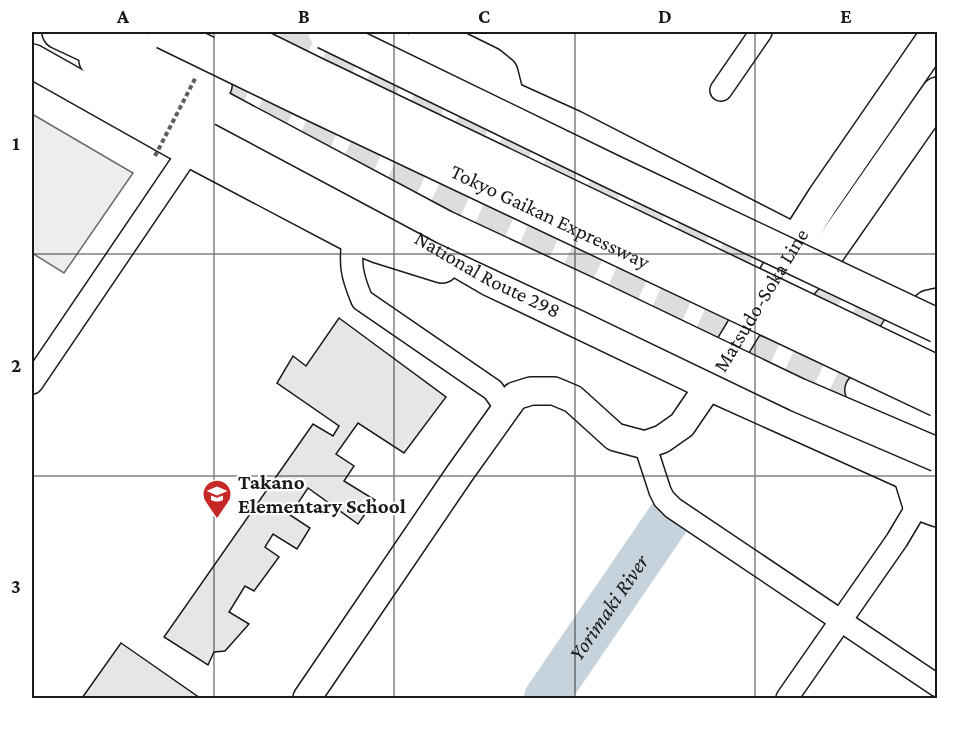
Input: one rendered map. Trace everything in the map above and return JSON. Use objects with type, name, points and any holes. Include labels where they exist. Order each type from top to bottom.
[{"type":"main road","points":[[57,32],[212,89]]},
{"type":"main road","name":"National Route 298","points":[[57,32],[156,101],[399,226],[490,279],[710,384],[926,492]]},
{"type":"main road","points":[[104,32],[212,89],[444,227],[798,395],[938,455]]},
{"type":"main road","name":"Tokyo Gaikan Expressway","points":[[164,32],[938,400]]},
{"type":"main road","name":"Tokyo Gaikan Expressway","points":[[230,32],[938,373]]},
{"type":"main road","points":[[325,32],[624,177],[935,313]]},
{"type":"main road","points":[[363,32],[573,127],[935,313]]},
{"type":"main road","points":[[425,32],[490,64],[501,73],[507,97]]},
{"type":"main road","name":"Matsudo-Soka Line","points":[[710,384],[830,189],[938,33]]},
{"type":"main road","points":[[32,61],[190,150],[353,236],[423,261],[490,279]]},
{"type":"main road","name":"Matsudo-Soka Line","points":[[710,384],[825,256],[938,94]]},
{"type":"main road","points":[[897,332],[938,351]]},
{"type":"main road","points":[[862,390],[938,423]]},
{"type":"street","points":[[721,90],[761,32]]},
{"type":"street","points":[[32,382],[190,150]]},
{"type":"street","points":[[353,236],[351,259],[354,280],[362,300],[493,390],[505,407]]},
{"type":"street","points":[[307,699],[505,407],[515,396],[531,391],[554,391],[573,399],[615,437],[645,445],[662,439],[682,425],[710,384]]},
{"type":"street","points":[[645,445],[660,491],[673,508],[938,686]]},
{"type":"street","points":[[788,699],[897,540],[926,492]]},
{"type":"path","points":[[155,156],[212,89]]},
{"type":"shaded area","points":[[32,114],[133,173],[64,273],[32,253]]},
{"type":"building","points":[[339,318],[446,397],[404,453],[358,423],[336,454],[354,466],[344,481],[375,500],[358,524],[308,488],[290,515],[310,528],[297,549],[273,534],[265,547],[279,557],[254,591],[245,586],[229,612],[249,624],[225,651],[214,652],[208,665],[164,637],[313,424],[333,436],[339,426],[277,383],[293,356],[306,366]]},
{"type":"building","points":[[121,643],[200,698],[82,698]]},
{"type":"waterway","name":"Yorimaki River","points":[[546,698],[669,518]]},
{"type":"tunnel","points":[[281,32],[897,332]]},
{"type":"tunnel","points":[[215,85],[862,390]]},
{"type":"place","name":"Takano Elementary School","points":[[217,520]]}]
